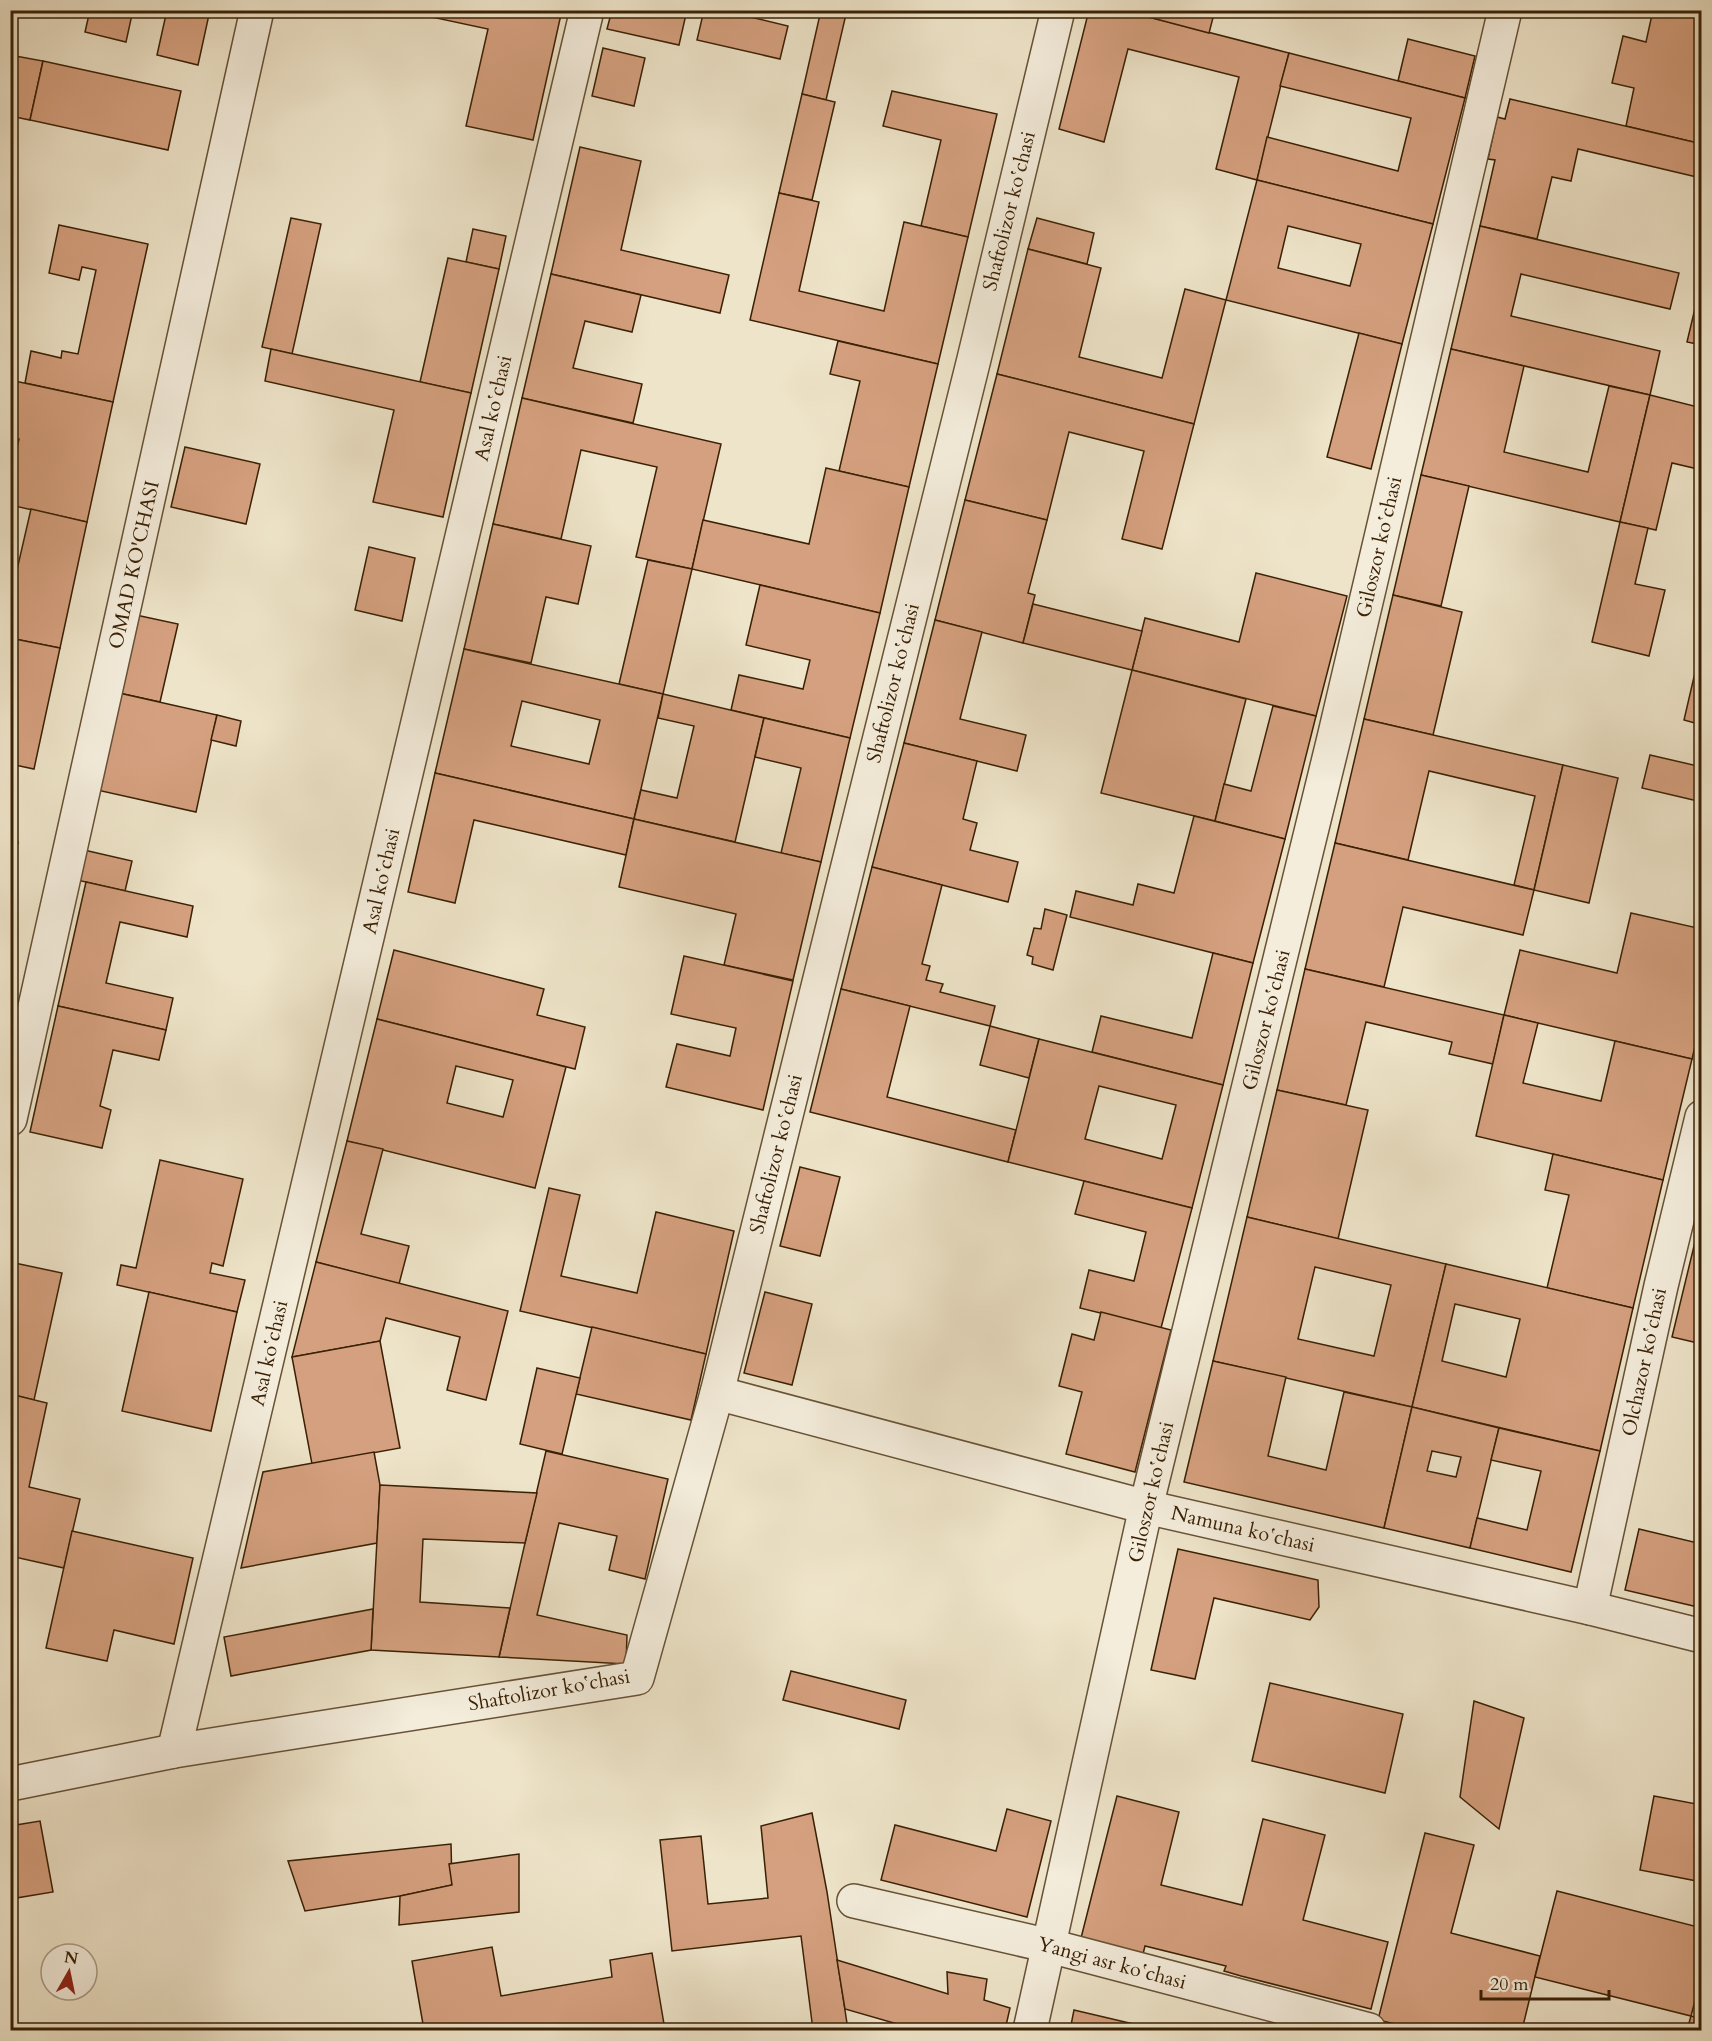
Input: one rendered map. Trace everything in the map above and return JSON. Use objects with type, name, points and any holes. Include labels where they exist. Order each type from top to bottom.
[{"type":"street","name":"OMAD KO'CHASI","points":[[10,1119],[257,10]]},
{"type":"street","name":"Asal koʻchasi","points":[[174,1750],[587,10]]},
{"type":"street","name":"Shaftolizor koʻchasi","points":[[10,1784],[174,1750],[637,1678],[717,1393],[1058,10]]},
{"type":"street","name":"Giloszor koʻchasi","points":[[1030,2031],[1146,1507],[1335,738],[1505,10]]},
{"type":"street","name":"Olchazor koʻchasi","points":[[1590,1608],[1701,1117]]},
{"type":"street","name":"Namuna koʻchasi","points":[[717,1393],[1146,1507],[1590,1608],[1701,1636]]},
{"type":"street","name":"Yangi asr koʻchasi","points":[[854,1901],[1050,1946],[1369,2031]]},
{"type":"building","points":[[90,10],[133,10],[126,42],[85,32]]},
{"type":"building","points":[[167,10],[210,10],[198,65],[157,55]]},
{"type":"building","points":[[422,10],[562,10],[533,140],[466,126],[488,29],[422,15]]},
{"type":"building","points":[[612,10],[687,10],[679,45],[607,29]]},
{"type":"building","points":[[704,10],[722,10],[788,26],[780,59],[697,40]]},
{"type":"building","points":[[821,10],[847,10],[826,100],[802,94]]},
{"type":"building","points":[[1089,10],[1122,10],[1289,53],[1257,180],[1216,169],[1239,77],[1128,49],[1104,142],[1059,129]]},
{"type":"building","points":[[1122,10],[1215,10],[1209,33]]},
{"type":"building","points":[[1653,10],[1690,10],[1702,13],[1702,144],[1626,126],[1634,88],[1612,83],[1623,36],[1646,42]]},
{"type":"building","points":[[1408,39],[1475,56],[1465,98],[1398,81]]},
{"type":"building","points":[[603,48],[645,58],[634,106],[592,96]]},
{"type":"building","points":[[1289,53],[1465,98],[1433,224],[1257,180],[1267,137],[1398,171],[1411,118],[1280,86]]},
{"type":"building","points":[[10,55],[43,61],[30,120],[10,116]]},
{"type":"building","points":[[43,61],[181,91],[168,150],[30,120]]},
{"type":"building","points":[[892,91],[997,114],[968,237],[921,226],[941,140],[883,126]]},
{"type":"building","points":[[802,94],[835,102],[812,200],[779,193]]},
{"type":"building","points":[[1510,99],[1702,144],[1701,178],[1578,149],[1571,181],[1552,177],[1537,239],[1480,226],[1495,160],[1488,159],[1497,117],[1505,119]]},
{"type":"building","points":[[580,147],[641,161],[621,250],[729,275],[720,313],[551,274]]},
{"type":"building","points":[[1257,180],[1433,224],[1402,344],[1226,300]],"holes":[[[1288,226],[1361,244],[1350,286],[1278,268]]]},
{"type":"building","points":[[779,193],[819,202],[799,291],[884,311],[904,222],[968,237],[938,364],[750,320]]},
{"type":"building","points":[[291,218],[321,224],[292,354],[262,347]]},
{"type":"building","points":[[1037,218],[1094,233],[1087,264],[1028,249]]},
{"type":"building","points":[[59,225],[148,244],[113,402],[25,383],[31,351],[61,358],[62,351],[78,354],[96,270],[82,267],[79,280],[49,273]]},
{"type":"building","points":[[1480,226],[1679,273],[1670,309],[1521,274],[1511,316],[1660,351],[1650,395],[1451,349]]},
{"type":"building","points":[[473,229],[506,236],[499,269],[466,262]]},
{"type":"building","points":[[1028,249],[1101,268],[1079,357],[1162,378],[1185,289],[1226,300],[1194,424],[997,374]]},
{"type":"building","points":[[448,258],[499,269],[471,393],[420,382]]},
{"type":"building","points":[[551,274],[641,295],[632,332],[585,321],[573,368],[642,384],[633,423],[522,398]]},
{"type":"building","points":[[1702,279],[1702,345],[1687,342]]},
{"type":"building","points":[[1359,333],[1402,344],[1371,469],[1327,457]]},
{"type":"building","points":[[838,341],[938,364],[909,487],[839,471],[860,381],[830,374]]},
{"type":"building","points":[[271,349],[471,393],[443,517],[373,502],[394,410],[265,381]]},
{"type":"building","points":[[1451,349],[1524,366],[1504,452],[1588,472],[1609,386],[1650,395],[1620,522],[1421,475]]},
{"type":"building","points":[[997,374],[1194,424],[1162,549],[1122,539],[1144,451],[1069,432],[1047,520],[965,500]]},
{"type":"building","points":[[10,380],[113,402],[87,522],[10,505],[10,478],[19,439],[10,437]]},
{"type":"building","points":[[1650,395],[1702,408],[1702,470],[1672,463],[1656,530],[1620,522]]},
{"type":"building","points":[[522,398],[721,444],[692,569],[636,557],[657,467],[581,450],[561,539],[493,524]]},
{"type":"building","points":[[185,447],[260,464],[246,524],[171,507]]},
{"type":"building","points":[[826,468],[909,487],[880,613],[692,569],[703,520],[809,544]]},
{"type":"building","points":[[1421,475],[1469,486],[1441,606],[1393,595]]},
{"type":"building","points":[[965,500],[1047,520],[1028,593],[1035,595],[1023,643],[935,620]]},
{"type":"building","points":[[31,509],[87,522],[60,648],[10,638],[10,600]]},
{"type":"building","points":[[1620,522],[1648,528],[1635,584],[1665,590],[1649,656],[1592,642]]},
{"type":"building","points":[[493,524],[591,546],[578,604],[546,597],[531,663],[464,649]]},
{"type":"building","points":[[369,547],[415,558],[402,621],[355,610]]},
{"type":"building","points":[[648,560],[692,569],[663,694],[619,684]]},
{"type":"building","points":[[1256,573],[1347,596],[1316,716],[1132,670],[1145,618],[1239,642]]},
{"type":"building","points":[[760,585],[880,613],[850,738],[731,710],[739,675],[803,689],[810,660],[746,645]]},
{"type":"building","points":[[1393,595],[1462,612],[1433,735],[1364,719]]},
{"type":"building","points":[[1033,604],[1142,631],[1132,670],[1023,643]]},
{"type":"building","points":[[136,615],[178,624],[160,702],[119,693]]},
{"type":"building","points":[[935,620],[982,632],[960,719],[1026,735],[1017,771],[904,743]]},
{"type":"building","points":[[10,638],[60,648],[34,769],[10,764]]},
{"type":"building","points":[[464,649],[663,694],[634,819],[435,773]],"holes":[[[522,701],[600,720],[589,764],[511,746]]]},
{"type":"building","points":[[1696,668],[1702,669],[1702,725],[1684,720]]},
{"type":"building","points":[[1132,670],[1246,699],[1215,821],[1101,793]]},
{"type":"building","points":[[119,693],[217,715],[196,812],[97,790]]},
{"type":"building","points":[[663,694],[764,718],[735,842],[634,819],[641,790],[677,798],[694,726],[658,718]]},
{"type":"building","points":[[1273,706],[1316,716],[1285,839],[1215,821],[1224,784],[1251,791]]},
{"type":"building","points":[[217,715],[241,721],[236,746],[211,740]]},
{"type":"building","points":[[764,718],[850,738],[821,862],[781,853],[801,768],[755,757]]},
{"type":"building","points":[[1364,719],[1563,765],[1534,890],[1514,885],[1535,796],[1429,771],[1408,860],[1335,843]]},
{"type":"building","points":[[904,743],[977,761],[963,819],[977,823],[970,850],[1018,862],[1008,902],[872,867]]},
{"type":"building","points":[[1650,755],[1702,767],[1702,802],[1642,788]]},
{"type":"building","points":[[1563,765],[1618,778],[1589,903],[1534,890]]},
{"type":"building","points":[[435,773],[634,819],[626,855],[474,820],[455,903],[408,892]]},
{"type":"building","points":[[1194,816],[1285,839],[1253,963],[1070,917],[1076,891],[1133,905],[1138,884],[1174,893]]},
{"type":"building","points":[[634,819],[821,862],[793,980],[724,965],[736,914],[619,887]]},
{"type":"building","points":[[10,840],[18,842],[10,877]]},
{"type":"building","points":[[1335,843],[1534,890],[1523,935],[1403,907],[1384,987],[1305,969]]},
{"type":"building","points":[[84,850],[132,861],[125,891],[77,880]]},
{"type":"building","points":[[872,867],[942,885],[922,964],[930,966],[926,980],[943,984],[940,992],[995,1006],[990,1026],[841,989]]},
{"type":"building","points":[[86,882],[193,906],[187,937],[120,922],[106,983],[173,998],[166,1030],[58,1006]]},
{"type":"building","points":[[1045,909],[1067,915],[1053,970],[1032,964],[1033,957],[1027,955],[1034,928],[1041,929]]},
{"type":"building","points":[[1631,913],[1702,929],[1702,1017],[1692,1059],[1504,1015],[1520,950],[1617,973]]},
{"type":"building","points":[[394,950],[544,989],[537,1015],[585,1027],[575,1069],[377,1019]]},
{"type":"building","points":[[1213,953],[1253,963],[1223,1085],[1092,1052],[1101,1016],[1192,1038]]},
{"type":"building","points":[[684,956],[793,981],[763,1110],[666,1087],[677,1044],[730,1056],[736,1028],[671,1014]]},
{"type":"building","points":[[1305,969],[1504,1015],[1493,1064],[1449,1054],[1452,1042],[1366,1022],[1346,1105],[1277,1090]]},
{"type":"building","points":[[841,989],[910,1006],[887,1097],[1016,1130],[1008,1162],[810,1112]]},
{"type":"building","points":[[58,1006],[166,1030],[159,1060],[113,1050],[100,1106],[111,1110],[102,1148],[30,1132]]},
{"type":"building","points":[[1504,1015],[1538,1023],[1523,1083],[1601,1101],[1615,1041],[1692,1059],[1663,1180],[1476,1136]]},
{"type":"building","points":[[377,1019],[566,1067],[535,1188],[347,1141]],"holes":[[[456,1066],[513,1080],[503,1117],[447,1103]]]},
{"type":"building","points":[[990,1026],[1039,1039],[1029,1078],[980,1065]]},
{"type":"building","points":[[1039,1039],[1223,1085],[1192,1208],[1008,1162]],"holes":[[[1099,1086],[1176,1105],[1162,1159],[1085,1139]]]},
{"type":"building","points":[[1277,1090],[1368,1110],[1338,1239],[1247,1217]]},
{"type":"building","points":[[347,1141],[383,1149],[361,1234],[409,1246],[399,1284],[316,1262]]},
{"type":"building","points":[[1553,1154],[1663,1180],[1633,1308],[1547,1288],[1569,1195],[1545,1190]]},
{"type":"building","points":[[160,1160],[243,1179],[223,1266],[212,1263],[210,1273],[245,1280],[237,1312],[117,1285],[121,1265],[136,1268]]},
{"type":"building","points":[[800,1167],[840,1177],[820,1256],[780,1246]]},
{"type":"building","points":[[1084,1181],[1192,1208],[1161,1328],[1080,1308],[1089,1270],[1134,1281],[1146,1232],[1075,1214]]},
{"type":"building","points":[[549,1188],[580,1195],[561,1276],[637,1293],[656,1212],[734,1231],[706,1354],[520,1311]]},
{"type":"building","points":[[1702,1213],[1702,1344],[1672,1337]]},
{"type":"building","points":[[1247,1217],[1446,1264],[1412,1407],[1213,1361]],"holes":[[[1315,1267],[1391,1285],[1374,1356],[1298,1339]]]},
{"type":"building","points":[[10,1262],[62,1273],[34,1400],[10,1394]]},
{"type":"building","points":[[316,1262],[508,1311],[486,1400],[447,1390],[460,1337],[386,1318],[380,1341],[292,1357]]},
{"type":"building","points":[[1446,1264],[1633,1308],[1600,1451],[1412,1407]],"holes":[[[1455,1304],[1520,1319],[1506,1377],[1442,1361]]]},
{"type":"building","points":[[149,1292],[237,1312],[211,1431],[122,1411]]},
{"type":"building","points":[[765,1292],[812,1304],[792,1385],[744,1373]]},
{"type":"building","points":[[1101,1312],[1171,1330],[1135,1472],[1066,1454],[1082,1392],[1059,1386],[1072,1334],[1094,1340]]},
{"type":"building","points":[[592,1327],[706,1354],[691,1420],[576,1394]]},
{"type":"building","points":[[380,1341],[400,1448],[312,1464],[292,1357]]},
{"type":"building","points":[[1213,1361],[1286,1377],[1268,1456],[1326,1470],[1344,1392],[1412,1407],[1384,1528],[1184,1482]]},
{"type":"building","points":[[537,1368],[580,1378],[562,1454],[520,1444]]},
{"type":"building","points":[[10,1394],[47,1403],[29,1487],[80,1499],[64,1568],[10,1556]]},
{"type":"building","points":[[1412,1407],[1499,1428],[1470,1548],[1384,1528]],"holes":[[[1432,1451],[1461,1457],[1456,1477],[1427,1471]]]},
{"type":"building","points":[[1499,1428],[1600,1451],[1571,1572],[1470,1548],[1477,1518],[1527,1530],[1541,1471],[1491,1460]]},
{"type":"building","points":[[546,1451],[668,1479],[645,1579],[609,1570],[617,1536],[559,1523],[537,1615],[627,1635],[626,1664],[499,1657]]},
{"type":"building","points":[[374,1452],[380,1485],[377,1543],[241,1568],[263,1472]]},
{"type":"building","points":[[380,1485],[537,1493],[525,1543],[423,1539],[420,1602],[510,1608],[499,1657],[371,1650]]},
{"type":"building","points":[[1639,1529],[1702,1544],[1702,1608],[1625,1590]]},
{"type":"building","points":[[72,1531],[193,1558],[174,1644],[114,1630],[107,1661],[46,1648]]},
{"type":"building","points":[[1178,1549],[1318,1580],[1319,1607],[1310,1620],[1214,1598],[1195,1679],[1151,1670]]},
{"type":"building","points":[[373,1609],[371,1650],[231,1676],[224,1637]]},
{"type":"building","points":[[791,1671],[906,1700],[899,1729],[783,1700]]},
{"type":"building","points":[[1270,1683],[1403,1714],[1385,1793],[1252,1761]]},
{"type":"building","points":[[1474,1701],[1524,1718],[1499,1829],[1460,1797]]},
{"type":"building","points":[[1117,1796],[1179,1812],[1161,1885],[1242,1905],[1263,1819],[1325,1835],[1303,1920],[1388,1942],[1371,2009],[1241,1976],[1224,1971],[1226,1966],[1145,1946],[1143,1954],[1081,1938]]},
{"type":"building","points":[[1654,1796],[1702,1805],[1702,1882],[1640,1870]]},
{"type":"building","points":[[1007,1809],[1051,1821],[1027,1917],[881,1880],[895,1825],[996,1851]]},
{"type":"building","points":[[812,1813],[827,1892],[848,2030],[813,2030],[801,1936],[672,1951],[660,1840],[701,1836],[708,1904],[768,1898],[761,1826]]},
{"type":"building","points":[[40,1821],[53,1892],[10,1899],[10,1826]]},
{"type":"building","points":[[1425,1833],[1474,1845],[1451,1933],[1540,1956],[1522,2030],[1455,2030],[1428,2024],[1426,2030],[1421,2030],[1378,2020]]},
{"type":"building","points":[[451,1844],[452,1885],[305,1911],[288,1861]]},
{"type":"building","points":[[519,1854],[519,1912],[399,1925],[400,1896],[452,1885],[449,1864]]},
{"type":"building","points":[[1557,1891],[1702,1928],[1702,1974],[1691,2016],[1535,1977]]},
{"type":"building","points":[[492,1947],[501,1996],[612,1977],[610,1960],[652,1953],[665,2030],[424,2030],[412,1961]]},
{"type":"building","points":[[837,1960],[948,1994],[947,1972],[987,1979],[984,2000],[1010,2008],[1005,2030],[918,2030],[845,2009]]},
{"type":"building","points":[[1074,2010],[1159,2030],[1070,2030]]},
{"type":"building","points":[[1691,2016],[1702,2019],[1702,2030],[1687,2030]]}]
